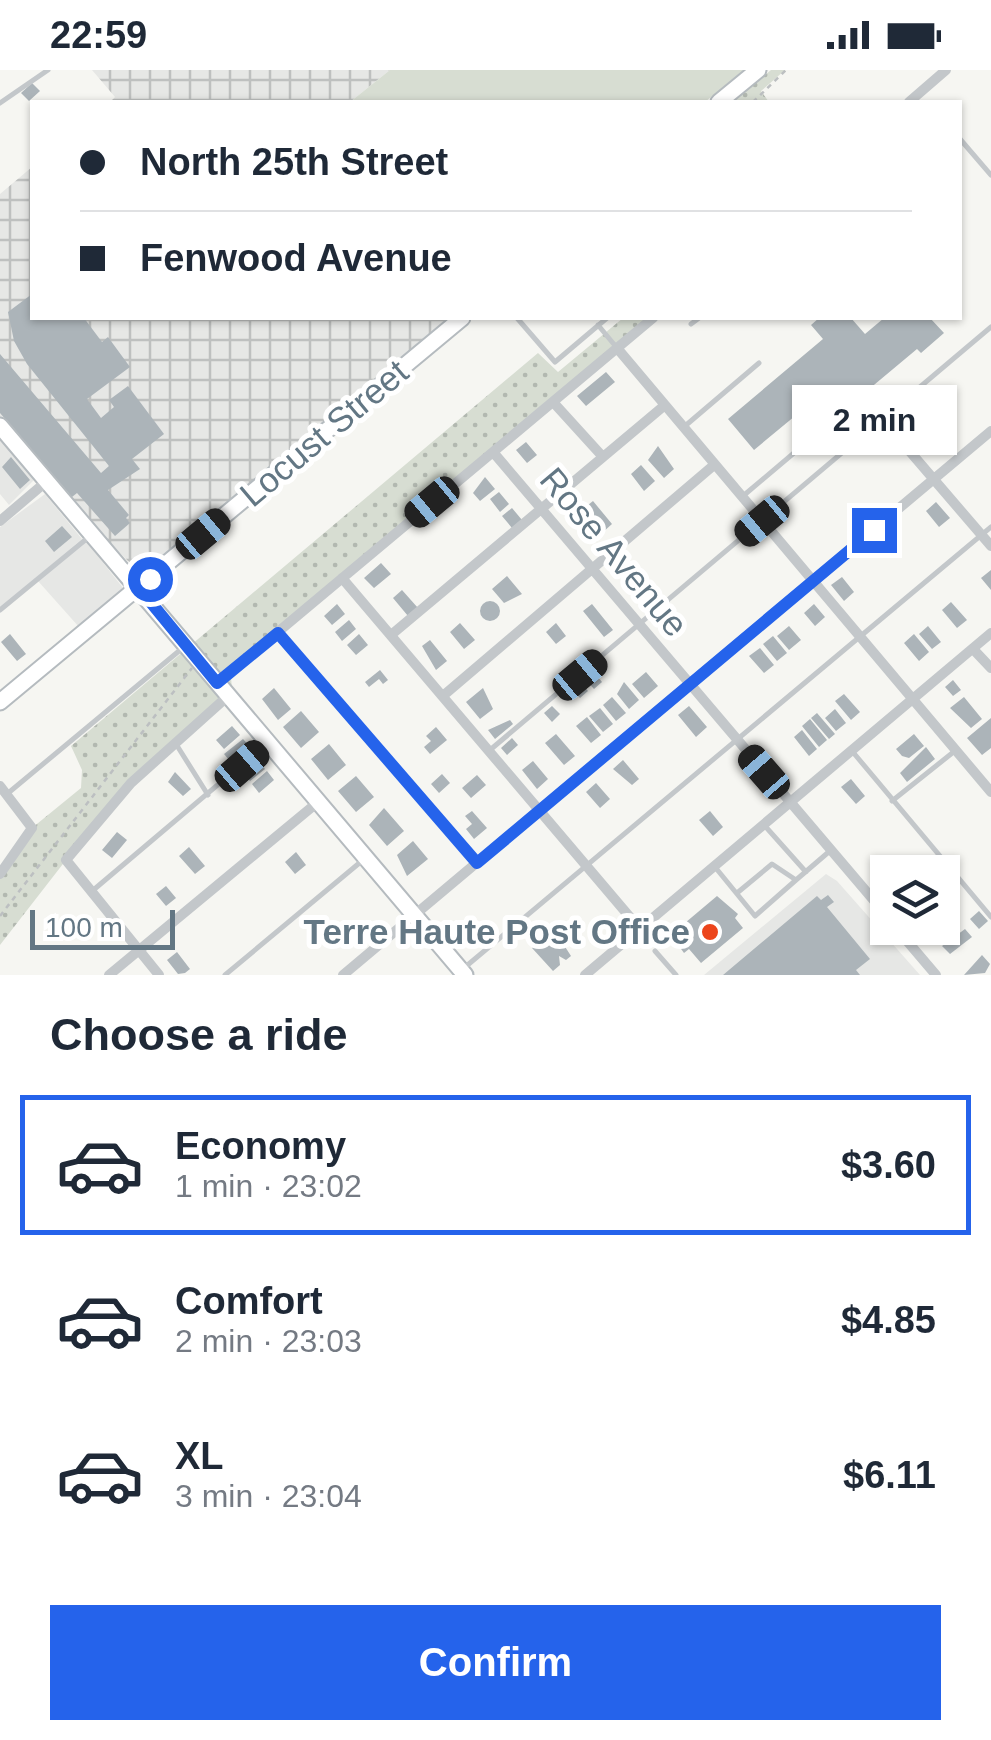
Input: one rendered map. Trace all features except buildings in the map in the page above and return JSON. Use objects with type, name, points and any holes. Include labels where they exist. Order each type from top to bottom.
[{"type":"street","points":[[721,100],[758,70]]},
{"type":"street","points":[[910,100],[946,70]]},
{"type":"street","name":"Locust Street","points":[[0,702],[460,320]]},
{"type":"street","points":[[159,975],[66,860],[130,783],[278,633],[651,320]]},
{"type":"street","points":[[617,348],[991,792]]},
{"type":"street","points":[[553,402],[604,457]]},
{"type":"street","points":[[392,635],[664,406]]},
{"type":"street","points":[[882,419],[986,531],[991,546]]},
{"type":"street","points":[[1,428],[460,973]]},
{"type":"street","points":[[344,975],[991,431]]},
{"type":"street","name":"Rose Avenue","points":[[493,452],[870,897]]},
{"type":"street","points":[[444,695],[714,465]]},
{"type":"street","points":[[0,520],[47,481]]},
{"type":"street","points":[[342,578],[640,929]]},
{"type":"street","points":[[585,975],[991,632]]},
{"type":"street","points":[[972,649],[991,668]]},
{"type":"street","points":[[0,874],[32,828],[4,790]]},
{"type":"street","points":[[109,975],[318,802]]},
{"type":"street","points":[[909,945],[931,973]]},
{"type":"lane","points":[[0,103],[48,70]]},
{"type":"lane","points":[[920,92],[927,100]]},
{"type":"lane","points":[[962,141],[991,175]]},
{"type":"lane","points":[[519,320],[555,362],[604,320]]},
{"type":"lane","points":[[692,324],[697,320]]},
{"type":"lane","points":[[598,325],[617,348]]},
{"type":"lane","points":[[490,750],[991,327]]},
{"type":"lane","points":[[682,428],[759,363]]},
{"type":"lane","points":[[742,498],[801,447],[817,448]]},
{"type":"lane","points":[[460,973],[986,531]]},
{"type":"lane","points":[[0,610],[92,534]]},
{"type":"lane","points":[[278,633],[477,863]]},
{"type":"lane","points":[[4,790],[186,645]]},
{"type":"lane","points":[[174,742],[208,796]]},
{"type":"lane","points":[[91,892],[268,742]]},
{"type":"lane","points":[[851,750],[991,917]]},
{"type":"lane","points":[[892,801],[956,750]]},
{"type":"lane","points":[[764,824],[806,872]]},
{"type":"lane","points":[[714,866],[755,916],[830,850]]},
{"type":"lane","points":[[225,975],[365,858]]},
{"type":"lane","points":[[737,893],[772,864],[796,880]]},
{"type":"lane","points":[[655,951],[676,975]]},
{"type":"lane","points":[[597,965],[606,975]]},
{"type":"path","points":[[755,100],[786,70]]},
{"type":"path","points":[[0,916],[192,668]]},
{"type":"shaded area","points":[[92,70],[390,70],[352,100],[112,100],[115,97]]},
{"type":"shaded area","points":[[390,70],[744,70],[707,100],[352,100]]},
{"type":"shaded area","points":[[771,70],[785,70],[761,91],[768,100],[734,100]]},
{"type":"shaded area","points":[[30,169],[30,320],[446,320],[154,564],[135,568],[81,514],[0,419],[0,194]]},
{"type":"shaded area","points":[[621,320],[651,320],[278,633],[231,678],[233,698],[186,730],[66,860],[0,945],[0,874],[32,828],[81,788],[82,770],[71,746],[538,353],[558,372]]},
{"type":"shaded area","points":[[0,438],[34,480],[9,505],[0,494]]},
{"type":"shaded area","points":[[45,494],[82,539],[0,608],[0,527]]},
{"type":"shaded area","points":[[86,541],[123,588],[79,627],[38,581]]},
{"type":"shaded area","points":[[826,874],[870,918],[870,945],[894,945],[920,975],[704,975]]},
{"type":"place","name":"Terre Haute Post Office","points":[[710,932]]},
{"type":"route","points":[[150,579],[139,588],[217,683],[278,633],[477,863],[874,530]]}]
